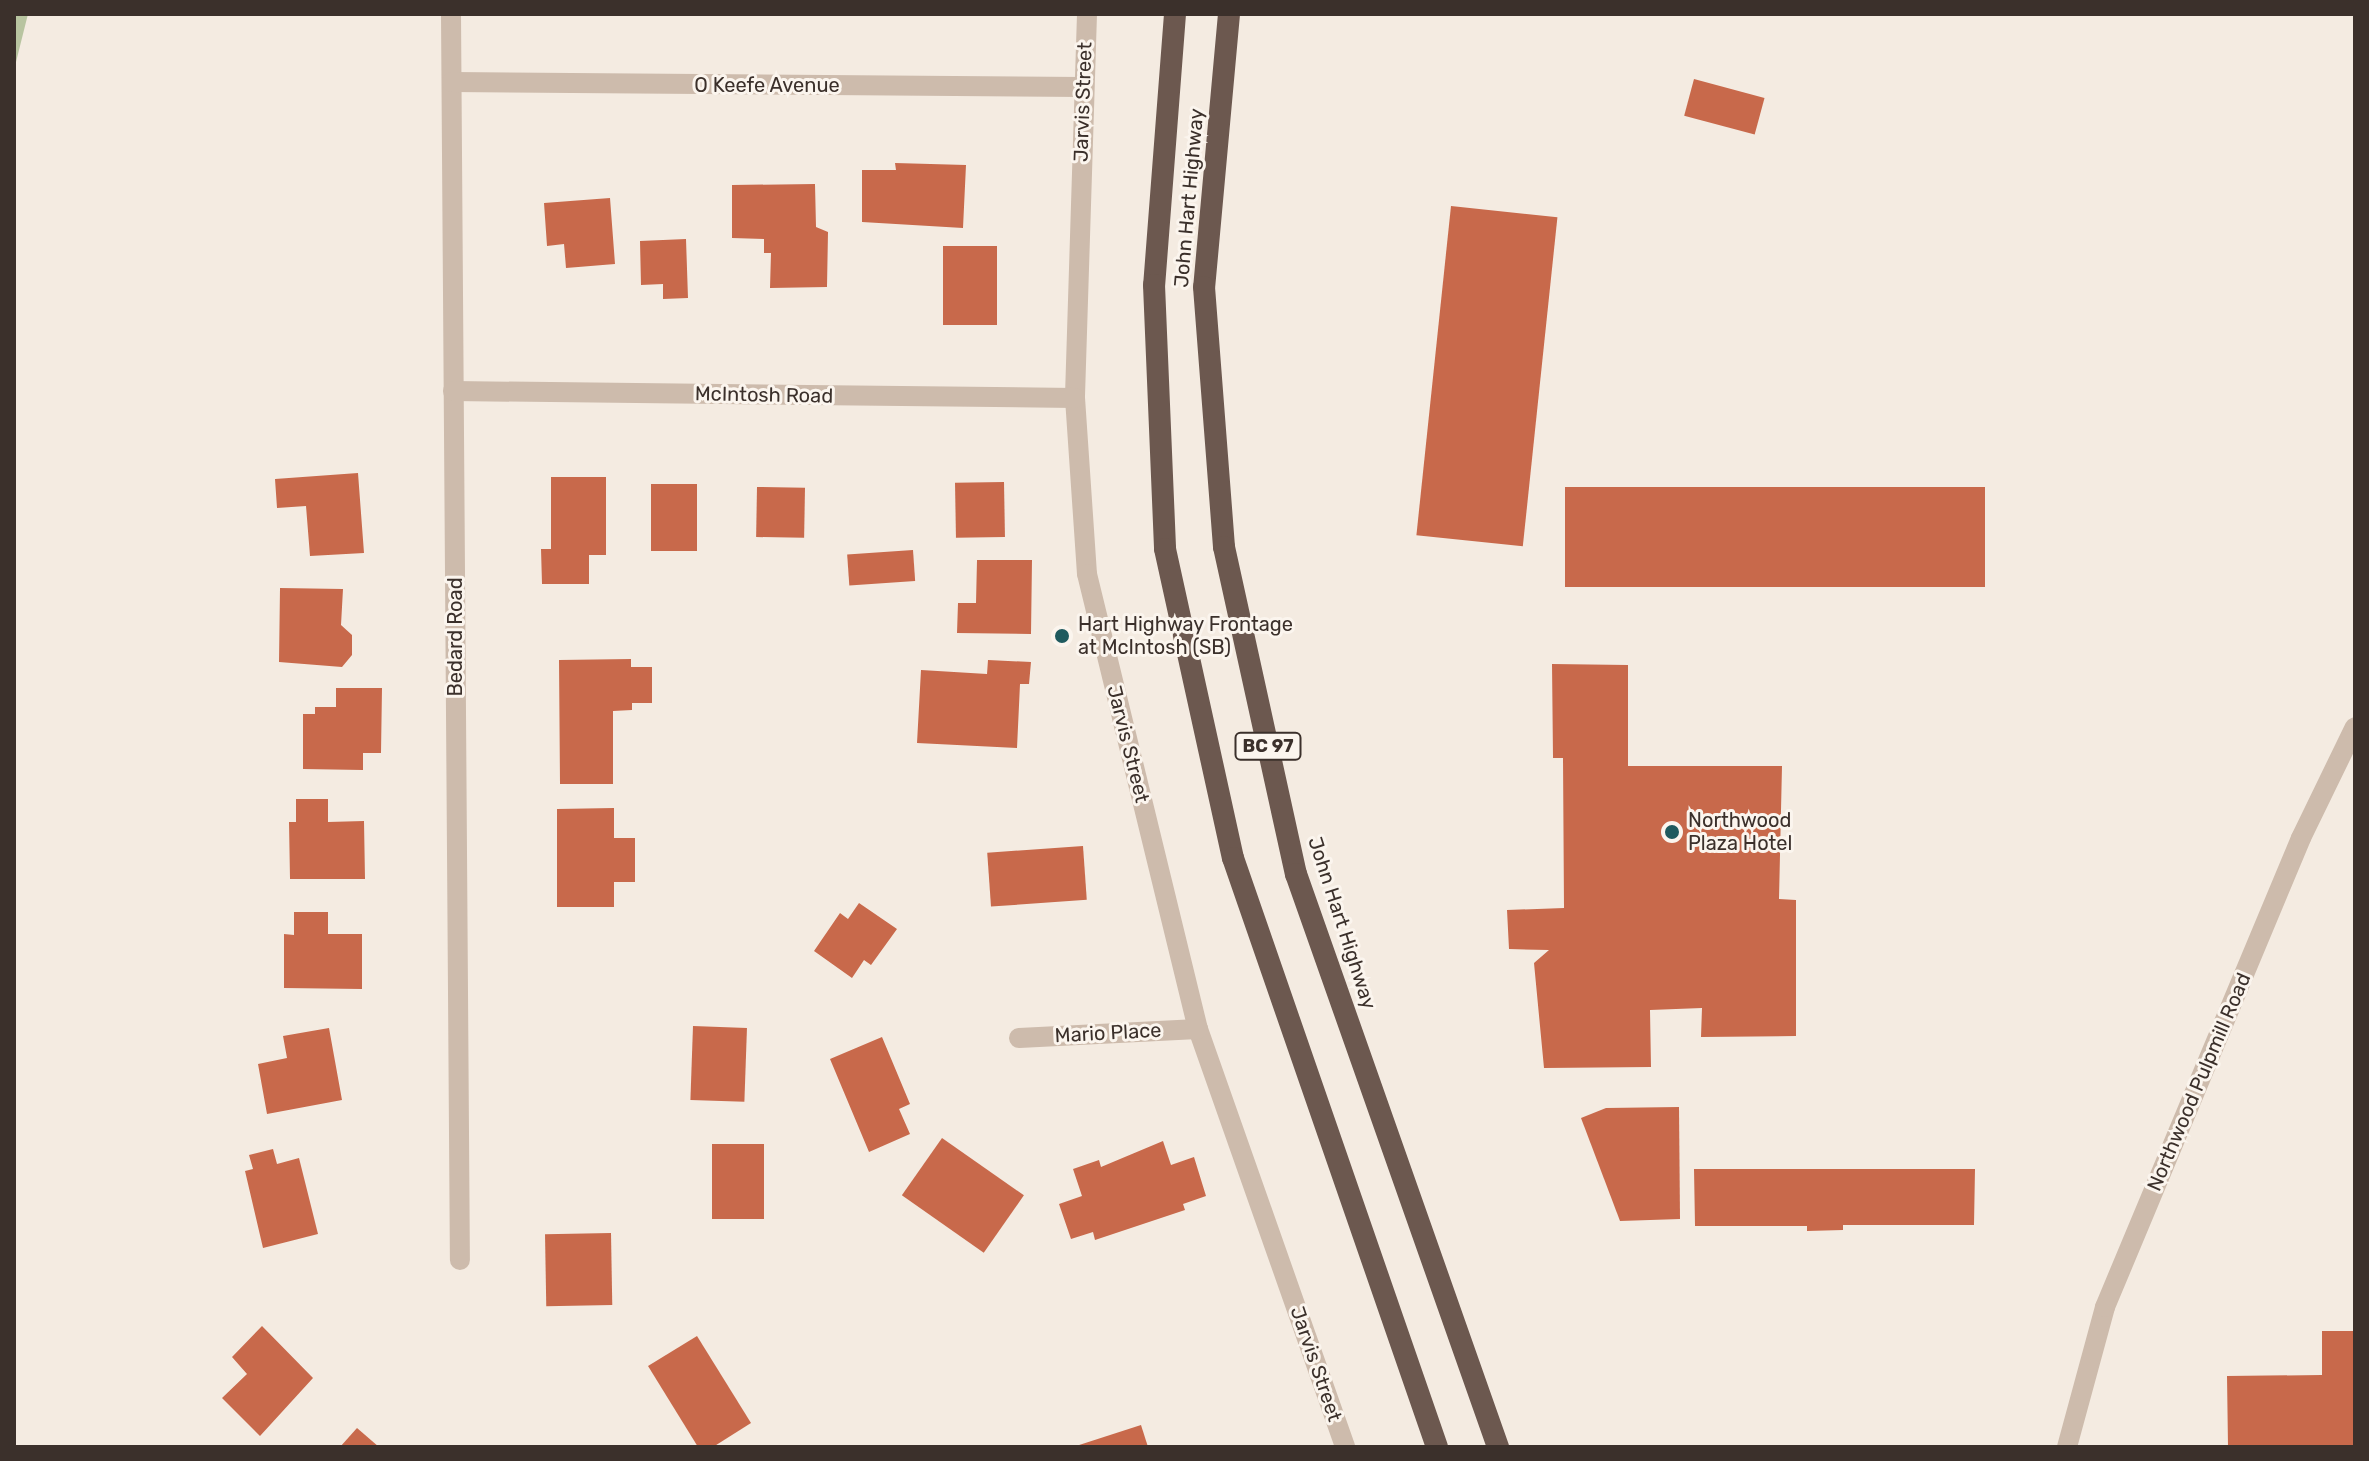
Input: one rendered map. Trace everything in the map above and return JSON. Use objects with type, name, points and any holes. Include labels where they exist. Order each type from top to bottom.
[{"type":"highway","name":"John Hart Highway","points":[[1175,14],[1154,285],[1165,549],[1233,858],[1437,1447]]},
{"type":"highway","name":"John Hart Highway","points":[[1229,14],[1204,287],[1224,547],[1296,874],[1498,1447]]},
{"type":"street","name":"Bedard Road","points":[[451,14],[460,1260]]},
{"type":"street","name":"Jarvis Street","points":[[1087,14],[1082,87],[1075,398],[1087,574],[1198,1029],[1345,1447]]},
{"type":"street","name":"O Keefe Avenue","points":[[452,82],[1082,87]]},
{"type":"street","name":"McIntosh Road","points":[[453,391],[1075,398]]},
{"type":"street","name":"Northwood Pulpmill Road","points":[[2067,1447],[2105,1307],[2301,838],[2355,727]]},
{"type":"street","name":"Mario Place","points":[[1019,1038],[1198,1029]]},
{"type":"green space","points":[[14,14],[28,14],[14,70]]},
{"type":"building","points":[[1694,79],[1765,98],[1755,135],[1684,116]]},
{"type":"building","points":[[895,163],[966,165],[963,228],[862,222],[862,170],[896,170]]},
{"type":"building","points":[[815,184],[816,227],[828,232],[827,287],[770,288],[771,253],[764,253],[764,239],[732,238],[732,185]]},
{"type":"building","points":[[610,198],[615,264],[566,268],[564,244],[547,246],[544,203]]},
{"type":"building","points":[[1451,206],[1557,217],[1523,546],[1416,535]]},
{"type":"building","points":[[686,239],[688,298],[663,299],[663,284],[641,285],[640,241]]},
{"type":"building","points":[[943,246],[997,246],[997,325],[943,325]]},
{"type":"building","points":[[358,473],[364,553],[310,556],[306,506],[277,508],[275,479]]},
{"type":"building","points":[[551,477],[606,477],[606,555],[589,555],[589,584],[542,584],[541,549],[551,549]]},
{"type":"building","points":[[1004,482],[1005,537],[956,538],[955,483]]},
{"type":"building","points":[[651,484],[697,484],[697,551],[651,551]]},
{"type":"building","points":[[757,487],[805,488],[804,538],[756,537]]},
{"type":"building","points":[[1565,487],[1985,487],[1985,587],[1565,587]]},
{"type":"building","points":[[913,550],[915,581],[849,586],[847,555]]},
{"type":"building","points":[[977,560],[1032,560],[1031,634],[957,633],[958,603],[976,603]]},
{"type":"building","points":[[280,588],[343,589],[341,625],[352,635],[352,655],[342,667],[279,662]]},
{"type":"building","points":[[631,659],[631,667],[652,667],[652,703],[632,703],[632,710],[613,711],[613,784],[560,784],[559,660]]},
{"type":"building","points":[[988,660],[1031,662],[1029,684],[1020,684],[1017,748],[917,743],[921,670],[987,674]]},
{"type":"building","name":"Northwood Plaza Hotel","points":[[1552,664],[1628,665],[1628,766],[1782,766],[1779,899],[1796,900],[1796,1036],[1701,1037],[1702,1008],[1650,1010],[1651,1067],[1544,1068],[1534,963],[1549,950],[1509,949],[1507,910],[1564,908],[1563,758],[1553,758]]},
{"type":"building","points":[[336,688],[382,688],[381,753],[363,753],[363,770],[303,769],[303,714],[315,714],[315,707],[336,707]]},
{"type":"building","points":[[296,799],[328,799],[328,822],[364,821],[365,879],[290,879],[289,822],[296,822]]},
{"type":"building","points":[[614,808],[614,838],[635,838],[635,882],[614,882],[614,907],[557,907],[557,809]]},
{"type":"building","points":[[1083,846],[1087,900],[991,907],[987,853]]},
{"type":"building","points":[[859,903],[897,929],[871,965],[864,960],[852,978],[814,951],[840,913],[848,919]]},
{"type":"building","points":[[294,912],[328,912],[328,934],[362,934],[362,989],[284,988],[284,934],[294,935]]},
{"type":"building","points":[[693,1026],[747,1028],[744,1102],[690,1100]]},
{"type":"building","points":[[329,1028],[342,1100],[267,1114],[258,1064],[287,1058],[283,1036]]},
{"type":"building","points":[[882,1037],[910,1104],[899,1109],[910,1134],[869,1152],[830,1059]]},
{"type":"building","points":[[1679,1107],[1680,1219],[1620,1221],[1581,1118],[1606,1108]]},
{"type":"building","points":[[942,1138],[1024,1195],[984,1253],[902,1195]]},
{"type":"building","points":[[1163,1141],[1171,1165],[1194,1157],[1206,1196],[1183,1204],[1185,1210],[1095,1240],[1093,1232],[1071,1239],[1059,1204],[1082,1196],[1073,1169],[1099,1160],[1101,1167]]},
{"type":"building","points":[[712,1144],[764,1144],[764,1219],[712,1219]]},
{"type":"building","points":[[273,1149],[277,1164],[299,1158],[318,1234],[263,1248],[245,1171],[253,1169],[249,1155]]},
{"type":"building","points":[[1694,1169],[1975,1169],[1974,1225],[1843,1225],[1843,1230],[1807,1231],[1807,1226],[1695,1226]]},
{"type":"building","points":[[611,1233],[612,1305],[546,1306],[545,1234]]},
{"type":"building","points":[[262,1326],[313,1378],[260,1436],[222,1398],[247,1374],[232,1357]]},
{"type":"building","points":[[2322,1331],[2355,1331],[2355,1447],[2228,1447],[2227,1376],[2322,1375]]},
{"type":"building","points":[[697,1336],[751,1423],[713,1447],[698,1447],[648,1366]]},
{"type":"building","points":[[1141,1425],[1148,1447],[1076,1447],[1076,1446]]},
{"type":"building","points":[[357,1428],[379,1447],[340,1447]]},
{"type":"place","name":"Hart Highway Frontage at McIntosh (SB)","points":[[1062,636]]},
{"type":"place","name":"Northwood Plaza Hotel","points":[[1672,832]]}]
